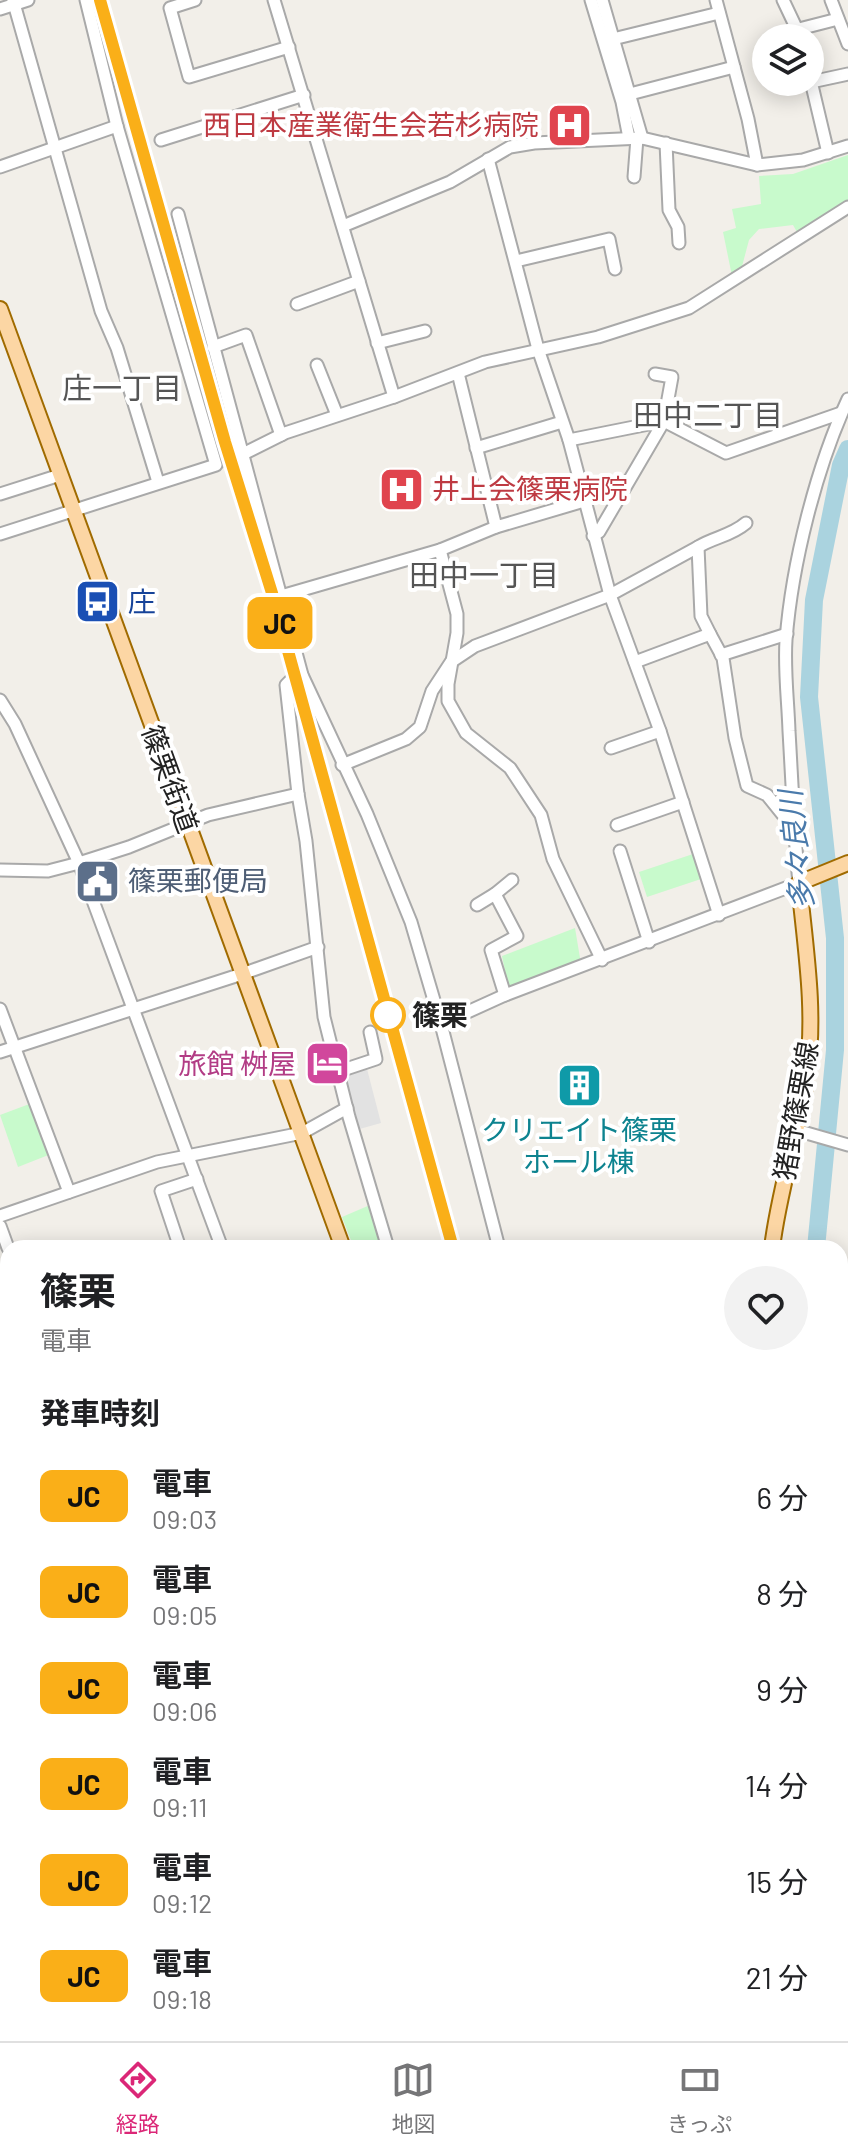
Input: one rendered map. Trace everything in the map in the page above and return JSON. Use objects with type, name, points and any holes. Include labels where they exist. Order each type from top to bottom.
[{"type":"main road","name":"篠栗街道","points":[[0,309],[340,1240]]},
{"type":"main road","points":[[802,882],[848,863]]},
{"type":"main road","name":"猪野篠栗線","points":[[773,1240],[799,1131],[807,1075],[811,1016],[802,882]]},
{"type":"street","points":[[0,9],[28,0]]},
{"type":"street","points":[[0,534],[216,465],[117,126],[86,0]]},
{"type":"street","points":[[195,0],[170,8],[189,77],[289,47]]},
{"type":"street","points":[[274,0],[394,397]]},
{"type":"street","points":[[591,0],[636,138]]},
{"type":"street","points":[[602,0],[630,94],[636,138],[634,177]]},
{"type":"street","points":[[716,0],[757,165]]},
{"type":"street","points":[[783,0],[795,24]]},
{"type":"street","points":[[831,0],[848,44]]},
{"type":"street","points":[[14,2],[101,311],[117,348],[158,482]]},
{"type":"street","points":[[613,39],[719,13]]},
{"type":"street","points":[[824,25],[838,19]]},
{"type":"street","points":[[630,94],[734,67]]},
{"type":"street","points":[[824,77],[848,74]]},
{"type":"street","points":[[161,140],[304,95]]},
{"type":"street","points":[[814,96],[828,153]]},
{"type":"street","points":[[0,167],[117,126]]},
{"type":"street","points":[[343,226],[450,182],[510,147],[534,143],[636,138],[757,165],[803,160],[848,146]]},
{"type":"street","points":[[666,143],[669,210],[678,227],[679,243]]},
{"type":"street","points":[[488,159],[538,349],[569,440],[610,595],[660,731],[719,915]]},
{"type":"street","points":[[241,455],[281,435],[485,362],[598,337],[689,308],[848,207]]},
{"type":"street","points":[[178,214],[302,675],[367,814],[411,922],[497,1240]]},
{"type":"street","points":[[516,261],[609,239],[615,269]]},
{"type":"street","points":[[297,304],[359,281]]},
{"type":"street","points":[[377,343],[425,331]]},
{"type":"street","points":[[213,347],[246,335],[281,435]]},
{"type":"street","points":[[317,365],[337,415]]},
{"type":"street","points":[[458,373],[496,527]]},
{"type":"street","points":[[593,536],[599,532],[664,421],[672,377],[655,374]]},
{"type":"street","points":[[441,1024],[505,995],[802,882],[793,826],[787,634],[792,588],[803,540],[822,467],[848,399]]},
{"type":"street","points":[[569,440],[664,421],[726,453],[841,413]]},
{"type":"street","points":[[476,448],[562,422]]},
{"type":"street","points":[[0,494],[60,475]]},
{"type":"street","points":[[281,596],[440,550],[496,527],[584,501]]},
{"type":"street","points":[[342,765],[406,739],[420,727],[432,691],[451,662],[475,646],[610,595],[707,541],[734,533],[746,523]]},
{"type":"street","points":[[698,547],[701,616],[721,655],[735,738],[747,786],[767,795],[793,826]]},
{"type":"street","points":[[440,550],[457,614],[448,701],[466,733],[510,768],[541,815],[553,859],[602,960]]},
{"type":"street","points":[[635,662],[710,634]]},
{"type":"street","points":[[721,655],[787,634]]},
{"type":"street","points":[[302,675],[295,676],[286,685],[324,1017],[386,1240]]},
{"type":"street","points":[[0,700],[15,724],[79,863],[219,1240]]},
{"type":"street","points":[[611,748],[660,731]]},
{"type":"street","points":[[0,870],[48,871],[79,863],[208,815],[298,794]]},
{"type":"street","points":[[617,825],[683,802]]},
{"type":"street","points":[[620,851],[649,942]]},
{"type":"street","points":[[477,905],[512,880]]},
{"type":"street","points":[[495,894],[517,936],[491,950],[505,995]]},
{"type":"street","points":[[0,1052],[318,947]]},
{"type":"street","points":[[0,1009],[69,1192]]},
{"type":"street","points":[[337,1072],[376,1059],[370,1032]]},
{"type":"street","points":[[0,1216],[157,1162],[302,1133],[347,1108]]},
{"type":"street","points":[[799,1131],[848,1145]]},
{"type":"street","points":[[177,1240],[161,1191],[197,1179]]},
{"type":"green space","points":[[848,155],[848,202],[797,232],[793,225],[759,229],[749,240],[740,274],[732,276],[723,232],[736,228],[732,209],[761,204],[759,176],[793,174]]},
{"type":"green space","points":[[696,853],[704,878],[647,897],[639,872]]},
{"type":"green space","points":[[575,928],[581,964],[509,991],[502,956]]},
{"type":"green space","points":[[32,1103],[51,1154],[18,1167],[0,1115]]},
{"type":"green space","points":[[370,1205],[381,1240],[351,1240],[342,1217]]},
{"type":"shaded area","points":[[366,1065],[381,1123],[356,1130],[340,1072]]},
{"type":"waterway","name":"多々良川","points":[[817,1240],[835,1050],[835,938],[809,697],[814,600],[841,465],[848,449]]},
{"type":"tunnel","points":[[216,465],[241,455]]},
{"type":"railway","points":[[100,0],[285,645],[315,772],[445,1240]]},
{"type":"train","name":"JC","points":[[100,0],[225,442],[272,593],[451,1240]]},
{"type":"place","name":"西日本産業衛生会若杉病院","points":[[570,125]]},
{"type":"place","name":"井上会篠栗病院","points":[[401,489]]},
{"type":"place","name":"庄","points":[[97,602]]},
{"type":"place","name":"篠栗郵便局","points":[[97,881]]},
{"type":"place","name":"篠栗","points":[[388,1015]]},
{"type":"place","name":"旅館 桝屋","points":[[327,1064]]},
{"type":"place","name":"クリエイト篠栗 ホール棟","points":[[579,1086]]},
{"type":"district","name":"庄一丁目","points":[[122,389]]},
{"type":"district","name":"田中二丁目","points":[[708,416]]},
{"type":"district","name":"田中一丁目","points":[[484,576]]}]
